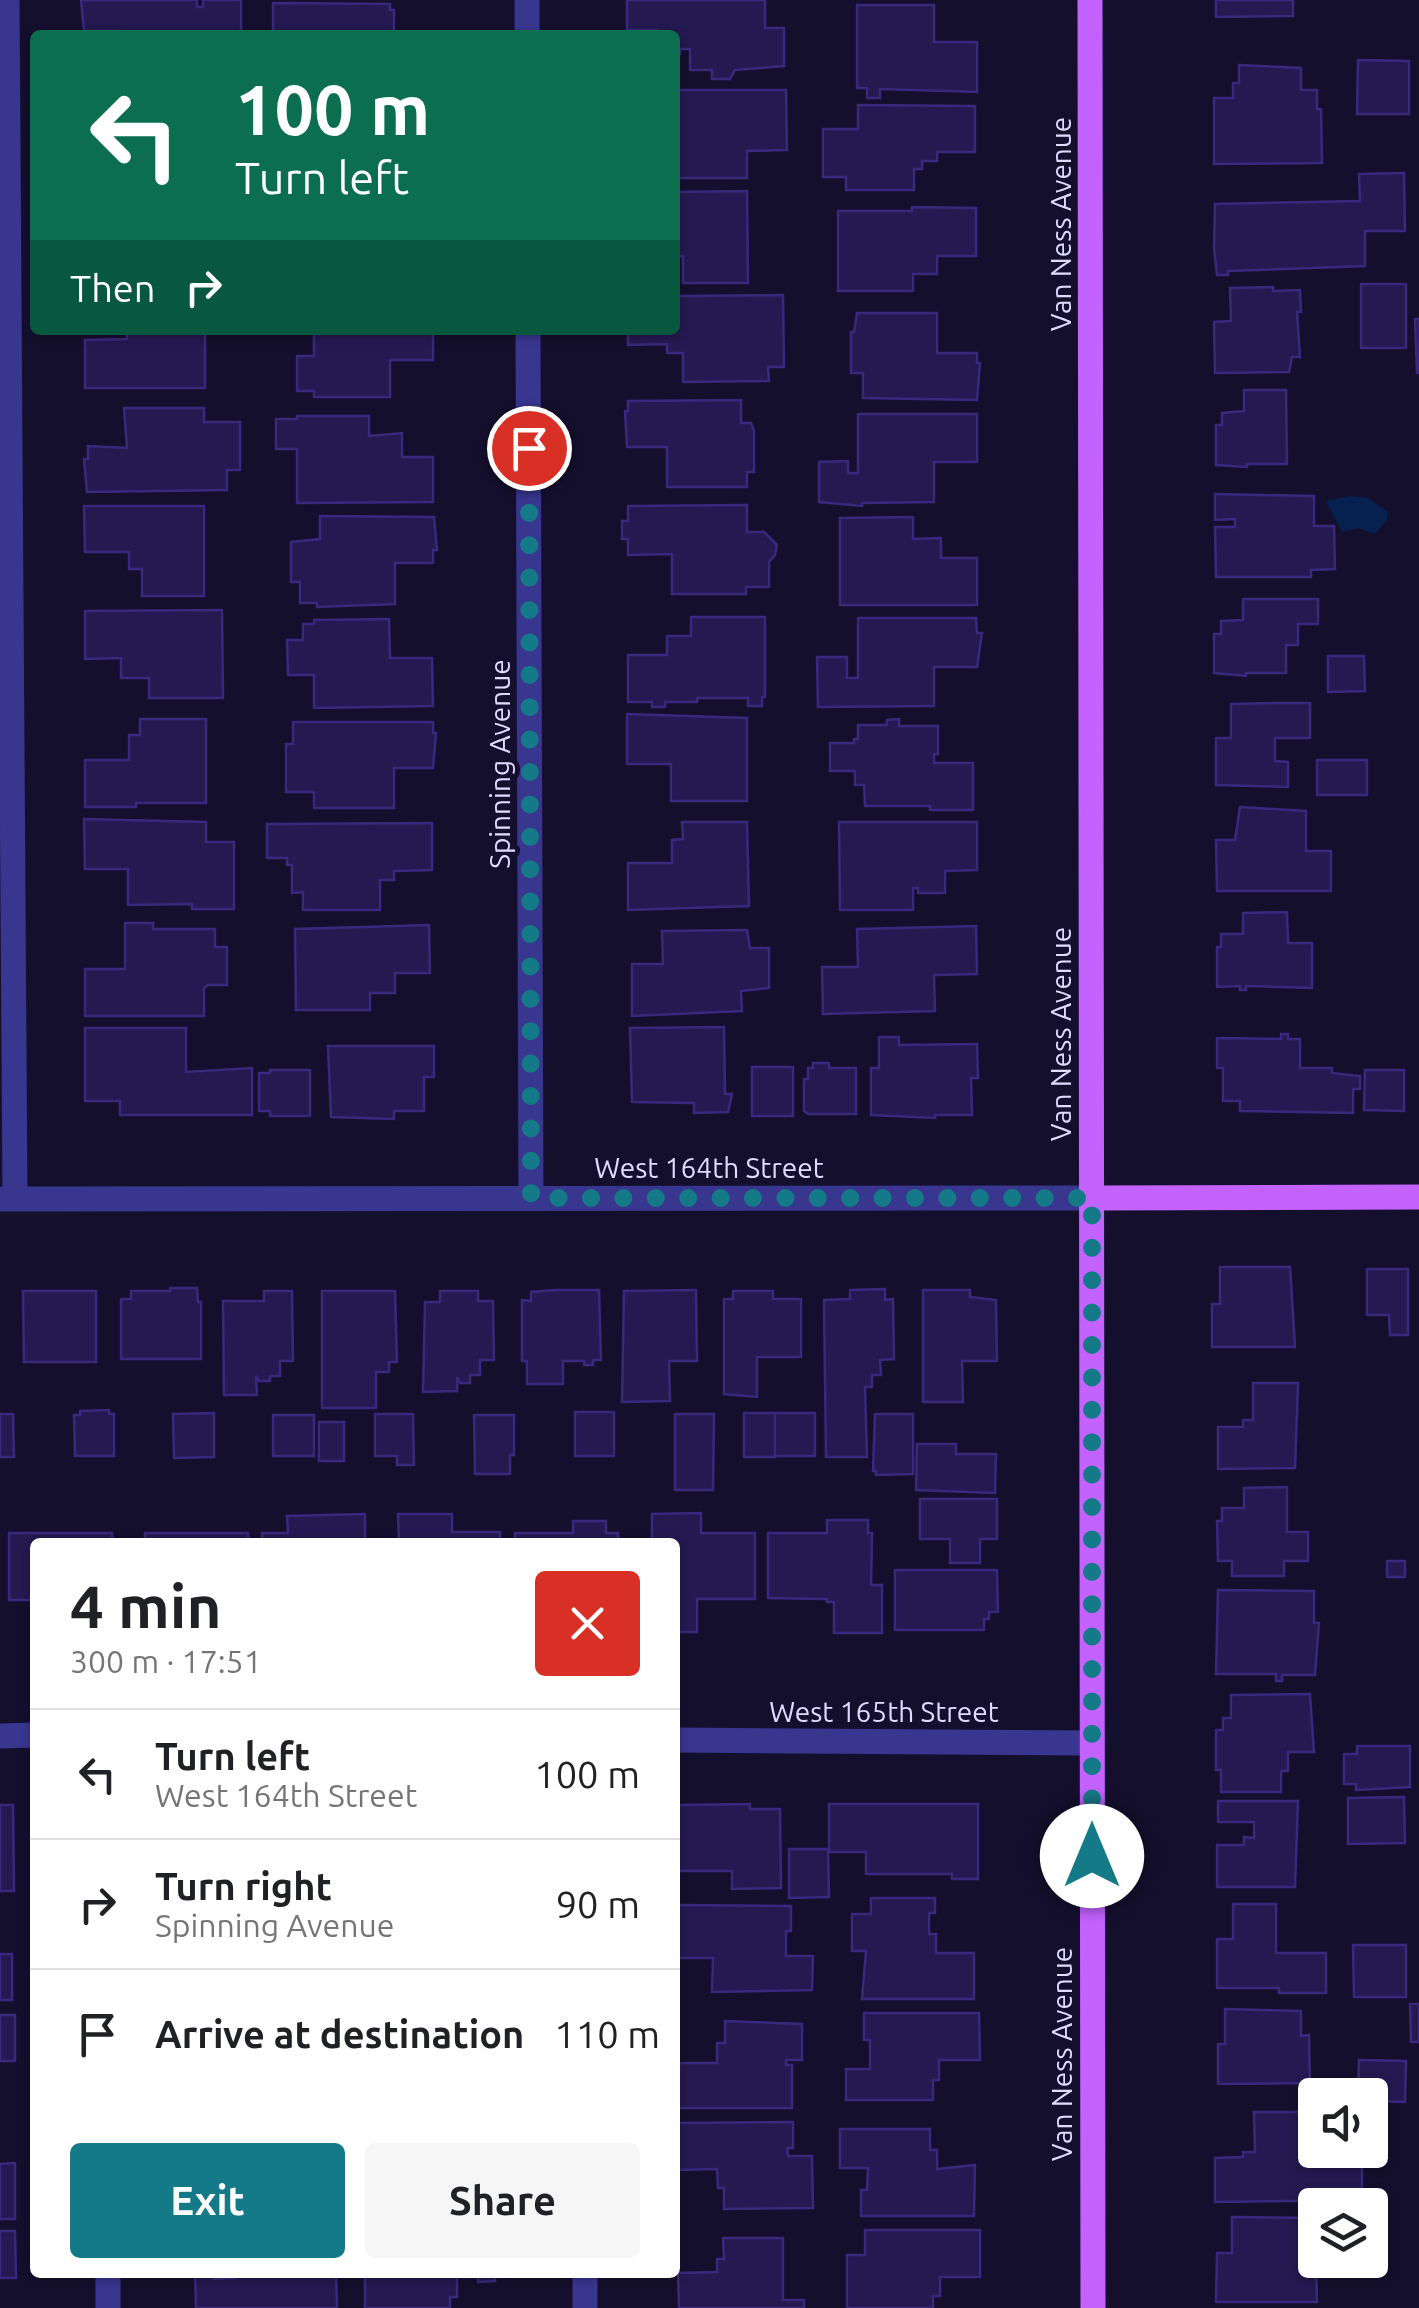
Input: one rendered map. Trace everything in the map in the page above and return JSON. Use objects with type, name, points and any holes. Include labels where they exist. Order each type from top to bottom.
[{"type":"main road","name":"Van Ness Avenue","points":[[1090,0],[1092,2308]]},
{"type":"main road","name":"West 164th Street","points":[[1092,1198],[1419,1196]]},
{"type":"street","points":[[6,0],[8,1199]]},
{"type":"street","points":[[527,0],[528,30]]},
{"type":"street","name":"Spinning Avenue","points":[[528,335],[531,1198]]},
{"type":"street","name":"West 164th Street","points":[[8,1199],[1092,1198]]},
{"type":"street","points":[[0,1736],[30,1735]]},
{"type":"street","name":"West 165th Street","points":[[680,1740],[1092,1744]]},
{"type":"street","points":[[108,2278],[108,2308]]},
{"type":"street","points":[[585,2278],[585,2308]]},
{"type":"water","points":[[1350,496],[1368,498],[1388,512],[1387,520],[1375,534],[1358,528],[1342,532],[1326,501]]},
{"type":"building","points":[[81,0],[197,0],[197,7],[203,7],[203,0],[241,0],[241,30],[84,30]]},
{"type":"building","points":[[627,0],[765,0],[765,28],[784,28],[784,66],[735,70],[730,79],[712,79],[712,70],[690,70],[690,49],[680,49],[680,30],[627,30]]},
{"type":"building","points":[[1216,0],[1293,0],[1293,16],[1216,17]]},
{"type":"building","points":[[273,3],[390,4],[390,10],[394,10],[394,30],[273,30]]},
{"type":"building","points":[[857,5],[934,5],[934,42],[977,42],[977,92],[880,89],[880,98],[867,98],[867,88],[857,88]]},
{"type":"building","points":[[1358,60],[1409,61],[1409,114],[1357,114]]},
{"type":"building","points":[[1239,65],[1301,68],[1301,90],[1317,90],[1322,163],[1214,164],[1214,98],[1233,98],[1233,83],[1239,83]]},
{"type":"building","points":[[680,90],[786,90],[787,150],[747,151],[747,178],[680,178]]},
{"type":"building","points":[[858,105],[975,106],[975,152],[937,152],[937,161],[922,161],[922,169],[914,169],[914,190],[846,190],[846,177],[823,177],[823,129],[858,129]]},
{"type":"building","points":[[1404,173],[1405,231],[1365,231],[1365,266],[1228,271],[1228,275],[1217,275],[1215,204],[1360,201],[1359,174]]},
{"type":"building","points":[[747,191],[748,283],[683,283],[680,192]]},
{"type":"building","points":[[912,207],[976,208],[976,256],[937,256],[937,274],[913,274],[913,291],[838,291],[838,211],[912,211]]},
{"type":"building","points":[[1361,284],[1406,284],[1406,348],[1361,348]]},
{"type":"building","points":[[1273,287],[1273,291],[1300,290],[1300,357],[1292,357],[1289,372],[1215,373],[1214,322],[1231,321],[1230,288]]},
{"type":"building","points":[[783,295],[784,367],[768,367],[769,381],[683,382],[683,353],[667,353],[667,344],[628,345],[628,335],[680,335],[680,296]]},
{"type":"building","points":[[857,313],[937,313],[937,353],[977,353],[977,400],[863,398],[863,373],[851,373],[851,332]]},
{"type":"building","points":[[1415,319],[1419,319],[1419,373],[1417,373]]},
{"type":"building","points":[[127,335],[205,335],[205,388],[85,388],[85,340],[127,339]]},
{"type":"building","points":[[314,335],[433,335],[433,360],[390,360],[390,397],[314,397],[314,391],[297,391],[297,356],[314,356]]},
{"type":"building","points":[[1244,390],[1286,390],[1287,464],[1216,465],[1216,425],[1222,425],[1222,413],[1244,411]]},
{"type":"building","points":[[741,400],[741,423],[751,423],[754,431],[754,472],[747,472],[747,487],[667,487],[667,447],[627,447],[628,401]]},
{"type":"building","points":[[124,408],[204,408],[204,422],[240,422],[240,470],[227,470],[227,490],[87,492],[84,459],[88,459],[88,446],[127,448]]},
{"type":"building","points":[[858,414],[977,414],[977,462],[934,462],[934,502],[862,506],[819,502],[819,462],[848,461],[848,473],[858,473]]},
{"type":"building","points":[[369,416],[369,436],[402,433],[402,457],[433,457],[433,502],[297,503],[297,449],[276,449],[276,419]]},
{"type":"building","points":[[1215,494],[1314,496],[1314,526],[1334,526],[1335,569],[1311,570],[1311,577],[1216,577],[1215,527],[1235,527],[1235,519],[1215,520]]},
{"type":"building","points":[[747,505],[747,532],[764,532],[777,545],[769,562],[769,587],[746,587],[746,594],[672,594],[672,554],[628,555],[628,539],[622,539],[622,521],[628,521],[628,506]]},
{"type":"building","points":[[84,506],[204,506],[204,596],[142,596],[142,569],[129,569],[129,552],[85,552]]},
{"type":"building","points":[[320,516],[434,517],[437,550],[433,550],[433,563],[395,563],[395,604],[317,607],[317,603],[300,603],[300,582],[291,582],[291,542],[320,539]]},
{"type":"building","points":[[913,517],[913,539],[941,538],[941,558],[977,558],[977,605],[840,605],[840,518]]},
{"type":"building","points":[[1243,599],[1318,599],[1318,624],[1298,624],[1298,645],[1286,645],[1286,673],[1214,673],[1214,634],[1221,634],[1221,621],[1243,620]]},
{"type":"building","points":[[222,610],[223,698],[149,698],[149,678],[121,678],[121,658],[85,659],[85,611]]},
{"type":"building","points":[[691,617],[765,617],[762,706],[748,706],[748,698],[697,698],[697,702],[665,702],[665,707],[652,707],[652,702],[628,702],[628,655],[667,655],[667,636],[691,636]]},
{"type":"building","points":[[858,618],[976,618],[977,633],[982,633],[977,667],[934,667],[934,706],[818,707],[817,657],[847,657],[847,678],[858,678]]},
{"type":"building","points":[[389,619],[390,658],[432,658],[433,706],[314,708],[314,675],[288,675],[287,640],[303,640],[303,624],[314,624],[314,620]]},
{"type":"building","points":[[1328,656],[1364,656],[1365,691],[1328,692]]},
{"type":"building","points":[[1310,703],[1310,738],[1275,738],[1275,761],[1288,762],[1288,787],[1216,785],[1216,738],[1231,738],[1231,704]]},
{"type":"building","points":[[627,714],[747,718],[747,801],[671,801],[671,764],[627,764]]},
{"type":"building","points":[[140,719],[206,719],[206,803],[85,807],[85,760],[129,760],[129,735],[140,735]]},
{"type":"building","points":[[899,719],[899,726],[938,726],[938,754],[934,754],[934,763],[973,763],[973,810],[865,806],[864,785],[855,785],[855,771],[830,771],[830,743],[854,743],[858,739],[858,725],[887,725],[887,720]]},
{"type":"building","points":[[293,722],[433,722],[433,768],[394,768],[394,808],[314,808],[314,792],[286,792],[286,744],[293,744]]},
{"type":"building","points":[[1317,760],[1367,760],[1367,795],[1317,795]]},
{"type":"building","points":[[1240,807],[1306,811],[1306,851],[1331,851],[1331,891],[1217,891],[1216,840],[1235,840]]},
{"type":"building","points":[[84,819],[206,822],[206,842],[234,842],[234,909],[192,909],[192,904],[128,905],[128,869],[85,869]]},
{"type":"building","points":[[682,822],[747,822],[749,906],[628,910],[628,863],[672,863],[672,840],[683,839]]},
{"type":"building","points":[[839,822],[977,822],[977,870],[945,871],[945,893],[918,893],[918,888],[913,888],[913,910],[840,910]]},
{"type":"building","points":[[432,823],[432,870],[394,871],[394,880],[380,880],[380,910],[303,910],[303,892],[292,893],[292,865],[287,865],[287,858],[267,858],[267,824]]},
{"type":"building","points":[[1287,912],[1288,943],[1312,943],[1312,988],[1217,987],[1217,947],[1221,947],[1221,934],[1243,934],[1243,913]]},
{"type":"building","points":[[125,923],[153,923],[153,929],[215,929],[215,947],[227,947],[227,985],[204,988],[204,1016],[85,1016],[85,969],[125,969]]},
{"type":"building","points":[[429,925],[430,973],[395,973],[395,993],[370,993],[370,1010],[296,1010],[295,929]]},
{"type":"building","points":[[976,926],[977,974],[934,975],[935,1011],[823,1014],[822,967],[858,967],[857,929]]},
{"type":"building","points":[[747,930],[750,948],[769,948],[769,988],[741,991],[742,1011],[632,1016],[632,964],[663,964],[662,931]]},
{"type":"building","points":[[724,1027],[725,1094],[732,1094],[728,1112],[694,1113],[694,1103],[632,1102],[630,1028]]},
{"type":"building","points":[[85,1028],[186,1028],[186,1072],[252,1068],[252,1115],[120,1115],[120,1101],[85,1101]]},
{"type":"building","points":[[1281,1034],[1288,1034],[1288,1039],[1300,1039],[1300,1068],[1332,1068],[1332,1073],[1360,1076],[1360,1089],[1353,1089],[1353,1113],[1240,1111],[1240,1101],[1223,1101],[1223,1068],[1217,1068],[1217,1038],[1281,1039]]},
{"type":"building","points":[[879,1037],[899,1037],[899,1045],[977,1044],[978,1078],[971,1078],[972,1115],[871,1115],[871,1068],[879,1068]]},
{"type":"building","points":[[328,1046],[434,1046],[434,1077],[424,1077],[424,1111],[394,1111],[394,1119],[331,1117]]},
{"type":"building","points":[[813,1063],[829,1063],[829,1068],[856,1068],[856,1114],[804,1111],[804,1079],[808,1079],[808,1068],[813,1068]]},
{"type":"building","points":[[752,1067],[793,1067],[793,1116],[752,1116]]},
{"type":"building","points":[[310,1070],[310,1116],[270,1116],[270,1111],[259,1111],[259,1073]]},
{"type":"building","points":[[1365,1070],[1404,1070],[1404,1111],[1364,1110]]},
{"type":"building","points":[[1220,1267],[1290,1267],[1295,1347],[1212,1347],[1212,1304],[1220,1304]]},
{"type":"building","points":[[1367,1269],[1408,1269],[1408,1335],[1390,1335],[1389,1315],[1367,1315]]},
{"type":"building","points":[[197,1288],[201,1302],[201,1359],[121,1359],[121,1299],[131,1299],[131,1291]]},
{"type":"building","points":[[885,1289],[885,1300],[893,1299],[894,1359],[880,1360],[881,1375],[872,1375],[872,1387],[865,1387],[867,1457],[826,1457],[824,1300],[850,1299],[850,1290]]},
{"type":"building","points":[[599,1290],[601,1360],[593,1360],[593,1365],[563,1361],[563,1384],[527,1384],[527,1361],[522,1361],[522,1300],[531,1301],[531,1292]]},
{"type":"building","points":[[696,1290],[697,1361],[669,1361],[670,1401],[622,1402],[624,1291]]},
{"type":"building","points":[[923,1290],[970,1290],[970,1297],[996,1300],[997,1361],[962,1361],[963,1402],[923,1402]]},
{"type":"building","points":[[23,1291],[96,1291],[96,1362],[24,1362]]},
{"type":"building","points":[[264,1291],[292,1291],[293,1361],[280,1361],[280,1376],[270,1376],[270,1381],[259,1381],[256,1376],[257,1395],[224,1395],[223,1301],[264,1301]]},
{"type":"building","points":[[322,1291],[395,1291],[397,1362],[389,1362],[389,1372],[376,1372],[376,1408],[322,1408]]},
{"type":"building","points":[[440,1291],[478,1291],[478,1301],[493,1301],[494,1360],[480,1360],[480,1375],[470,1375],[470,1383],[460,1383],[457,1377],[457,1391],[423,1392],[425,1302],[440,1302]]},
{"type":"building","points":[[733,1291],[773,1291],[773,1299],[801,1299],[801,1357],[757,1357],[757,1397],[724,1394],[724,1299],[733,1299]]},
{"type":"building","points":[[1253,1383],[1298,1383],[1295,1468],[1218,1469],[1218,1427],[1243,1427],[1243,1420],[1253,1420]]},
{"type":"building","points":[[109,1410],[109,1414],[114,1414],[114,1456],[75,1456],[74,1415],[80,1415],[80,1411]]},
{"type":"building","points":[[575,1412],[614,1412],[614,1456],[575,1456]]},
{"type":"building","points":[[214,1413],[214,1457],[174,1458],[173,1414]]},
{"type":"building","points":[[744,1413],[775,1413],[775,1457],[744,1457]]},
{"type":"building","points":[[775,1413],[815,1413],[815,1456],[775,1456]]},
{"type":"building","points":[[0,1414],[13,1414],[14,1457],[0,1457]]},
{"type":"building","points":[[375,1414],[413,1414],[414,1465],[397,1465],[397,1456],[375,1456]]},
{"type":"building","points":[[675,1414],[714,1414],[713,1490],[675,1490]]},
{"type":"building","points":[[875,1414],[913,1414],[913,1474],[876,1475],[873,1471]]},
{"type":"building","points":[[273,1415],[314,1415],[314,1456],[273,1456]]},
{"type":"building","points":[[474,1415],[514,1415],[510,1474],[475,1474]]},
{"type":"building","points":[[319,1422],[344,1422],[344,1461],[319,1461]]},
{"type":"building","points":[[917,1444],[956,1444],[956,1454],[996,1454],[995,1493],[916,1490]]},
{"type":"building","points":[[1287,1487],[1287,1532],[1308,1532],[1308,1561],[1284,1561],[1284,1576],[1232,1576],[1232,1561],[1218,1561],[1217,1521],[1222,1521],[1222,1508],[1244,1508],[1244,1488]]},
{"type":"building","points":[[920,1499],[997,1499],[997,1539],[980,1539],[980,1563],[950,1563],[950,1539],[920,1539]]},
{"type":"building","points":[[701,1513],[701,1533],[755,1533],[755,1599],[697,1599],[697,1632],[680,1632],[680,1538],[652,1538],[652,1514]]},
{"type":"building","points":[[365,1514],[365,1538],[262,1538],[262,1533],[288,1533],[287,1516]]},
{"type":"building","points":[[398,1514],[452,1514],[452,1532],[500,1532],[500,1538],[399,1538]]},
{"type":"building","points":[[827,1520],[868,1520],[868,1533],[872,1533],[871,1585],[882,1585],[882,1633],[834,1633],[834,1602],[827,1599],[768,1598],[768,1533],[827,1533]]},
{"type":"building","points":[[573,1521],[606,1521],[606,1533],[618,1533],[618,1538],[515,1538],[515,1533],[573,1533]]},
{"type":"building","points":[[9,1533],[112,1533],[112,1538],[30,1538],[30,1600],[9,1600]]},
{"type":"building","points":[[145,1533],[248,1533],[248,1538],[145,1538]]},
{"type":"building","points":[[1387,1561],[1405,1561],[1405,1577],[1387,1577]]},
{"type":"building","points":[[895,1570],[997,1570],[998,1612],[989,1612],[984,1630],[895,1630]]},
{"type":"building","points":[[1218,1590],[1314,1591],[1314,1623],[1319,1623],[1315,1675],[1282,1675],[1282,1681],[1276,1681],[1276,1674],[1216,1674]]},
{"type":"building","points":[[1310,1694],[1314,1752],[1288,1752],[1288,1771],[1281,1771],[1281,1792],[1221,1792],[1221,1770],[1216,1770],[1216,1730],[1223,1730],[1223,1718],[1231,1718],[1231,1695]]},
{"type":"building","points":[[1357,1746],[1410,1746],[1410,1787],[1356,1790],[1356,1784],[1344,1784],[1344,1754],[1357,1754]]},
{"type":"building","points":[[1404,1797],[1405,1843],[1348,1844],[1348,1798]]},
{"type":"building","points":[[1218,1801],[1298,1801],[1295,1887],[1217,1887],[1217,1845],[1244,1845],[1244,1837],[1254,1838],[1254,1822],[1218,1822]]},
{"type":"building","points":[[750,1804],[750,1809],[780,1809],[781,1888],[732,1889],[732,1871],[680,1871],[680,1805]]},
{"type":"building","points":[[829,1804],[978,1804],[978,1879],[952,1879],[952,1874],[866,1874],[866,1852],[829,1852]]},
{"type":"building","points":[[0,1805],[13,1805],[14,1891],[0,1891]]},
{"type":"building","points":[[789,1849],[828,1849],[829,1897],[789,1898]]},
{"type":"building","points":[[871,1898],[935,1898],[935,1913],[929,1913],[929,1934],[936,1934],[936,1953],[974,1953],[974,1999],[862,1999],[866,1951],[852,1951],[852,1914],[871,1914]]},
{"type":"building","points":[[1233,1904],[1276,1904],[1276,1953],[1326,1953],[1326,1993],[1217,1988],[1217,1939],[1233,1939]]},
{"type":"building","points":[[680,1905],[791,1906],[786,1956],[813,1956],[812,1990],[712,1992],[713,1958],[680,1958]]},
{"type":"building","points":[[1353,1945],[1406,1945],[1406,1997],[1354,1997]]},
{"type":"building","points":[[0,1954],[12,1954],[12,2000],[0,2000]]},
{"type":"building","points":[[1410,2004],[1419,2004],[1419,2042],[1411,2042]]},
{"type":"building","points":[[1225,2009],[1301,2011],[1301,2036],[1309,2035],[1310,2078],[1298,2078],[1298,2083],[1218,2084],[1218,2044],[1225,2044]]},
{"type":"building","points":[[864,2013],[979,2013],[980,2060],[939,2060],[933,2100],[846,2100],[846,2069],[870,2069],[870,2040],[864,2040]]},
{"type":"building","points":[[0,2015],[15,2015],[15,2061],[0,2061]]},
{"type":"building","points":[[725,2021],[802,2024],[802,2060],[786,2060],[786,2065],[792,2065],[792,2108],[680,2108],[680,2063],[717,2063],[717,2043],[725,2043]]},
{"type":"building","points":[[1359,2060],[1406,2061],[1405,2102],[1388,2102],[1388,2078],[1358,2078]]},
{"type":"building","points":[[1254,2112],[1298,2112],[1298,2168],[1362,2168],[1362,2188],[1298,2188],[1298,2201],[1215,2202],[1215,2158],[1243,2157],[1243,2152],[1255,2152]]},
{"type":"building","points":[[793,2122],[793,2148],[787,2148],[788,2156],[812,2156],[813,2208],[724,2209],[724,2188],[718,2188],[717,2169],[680,2170],[680,2123]]},
{"type":"building","points":[[840,2129],[930,2129],[930,2150],[937,2150],[937,2169],[975,2165],[974,2216],[861,2216],[861,2190],[867,2190],[868,2168],[840,2168]]},
{"type":"building","points":[[15,2163],[15,2219],[0,2219],[0,2164]]},
{"type":"building","points":[[1232,2217],[1298,2218],[1298,2278],[1316,2278],[1317,2302],[1216,2302],[1217,2253],[1232,2253]]},
{"type":"building","points":[[865,2230],[980,2230],[980,2277],[940,2277],[940,2296],[933,2296],[933,2308],[847,2308],[847,2255],[865,2255]]},
{"type":"building","points":[[0,2231],[15,2231],[16,2278],[0,2278]]},
{"type":"building","points":[[723,2238],[783,2238],[783,2300],[804,2300],[804,2308],[679,2308],[680,2273],[717,2272],[717,2259],[724,2259]]},
{"type":"building","points":[[195,2278],[336,2278],[337,2308],[196,2308]]},
{"type":"building","points":[[365,2278],[457,2278],[457,2297],[450,2297],[450,2308],[365,2308]]},
{"type":"route","points":[[529,448],[531,1198],[1092,1198],[1092,1856]]}]
